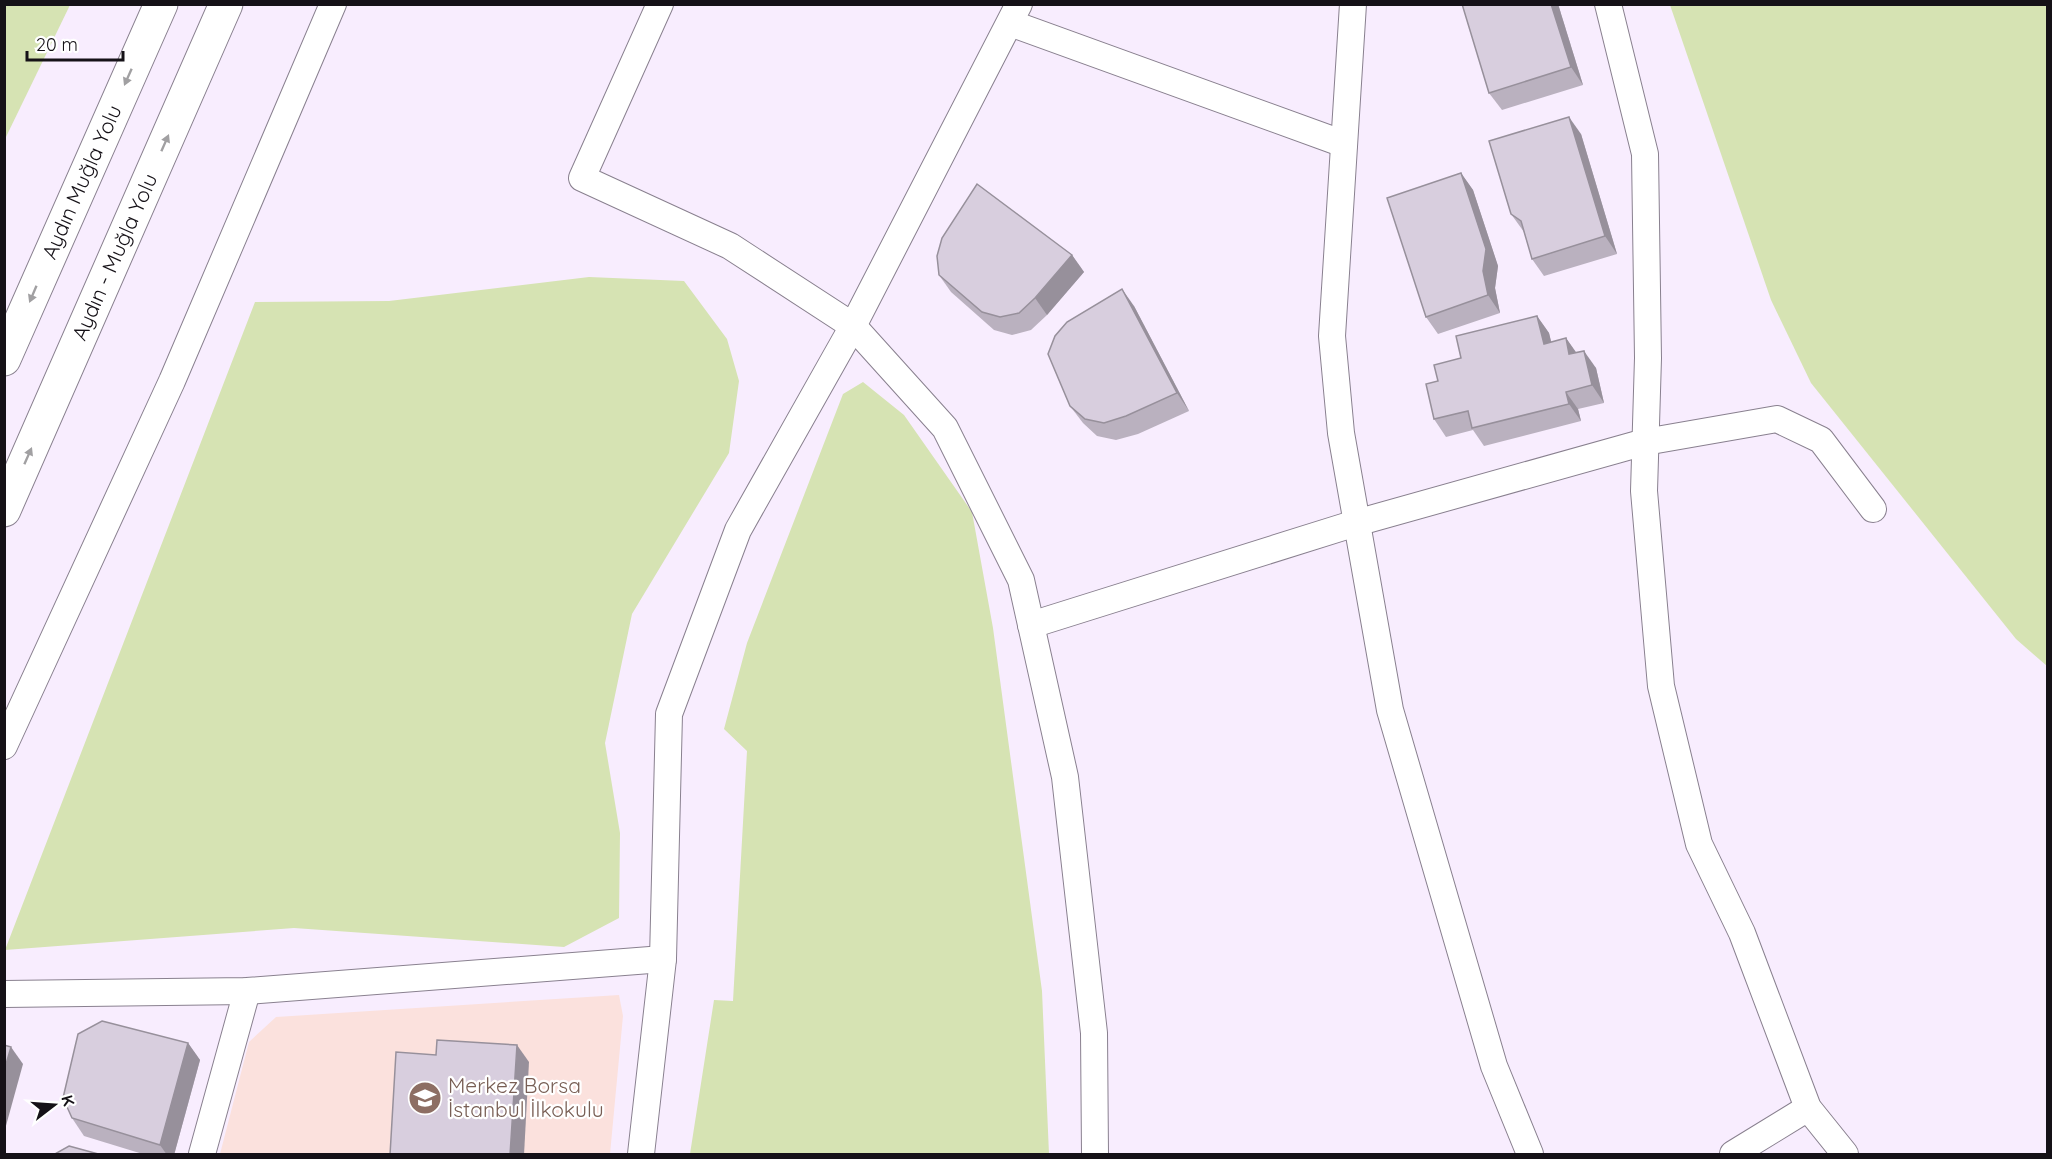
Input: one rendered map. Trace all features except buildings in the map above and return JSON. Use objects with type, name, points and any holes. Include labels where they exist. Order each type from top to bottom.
[{"type":"highway","name":"Aydın Muğla Yolu","points":[[4,359],[161,4]]},
{"type":"highway","name":"Aydın - Muğla Yolu","points":[[4,510],[226,4]]},
{"type":"street","points":[[4,746],[172,381],[333,4]]},
{"type":"street","points":[[660,4],[582,178],[730,246],[853,326],[945,428],[1021,580],[1065,777],[1094,1033],[1095,1155]]},
{"type":"street","points":[[1353,4],[1332,336],[1341,433],[1390,710],[1494,1066],[1530,1155]]},
{"type":"street","points":[[1608,4],[1645,154],[1648,358],[1644,491],[1661,686],[1699,844],[1742,933],[1808,1108],[1845,1155]]},
{"type":"street","points":[[640,1155],[663,959],[669,714],[738,530],[853,326],[1015,14],[1344,144]]},
{"type":"street","points":[[1032,625],[1356,523],[1645,442],[1777,419],[1821,440],[1873,509]]},
{"type":"street","points":[[4,993],[247,991],[663,959]]},
{"type":"street","points":[[202,1155],[247,991]]},
{"type":"street","points":[[1733,1155],[1808,1108]]},
{"type":"shaded area","name":"Merkez Borsa İstanbul İlkokulu","points":[[619,995],[623,1016],[610,1154],[220,1154],[249,1042],[276,1017]]},
{"type":"green space","points":[[4,5],[70,5],[5,139]]},
{"type":"green space","points":[[1670,5],[2047,5],[2047,666],[2016,639],[1811,383],[1771,300]]},
{"type":"green space","points":[[589,277],[684,281],[727,339],[739,381],[729,453],[632,614],[605,743],[620,833],[619,918],[564,947],[294,928],[5,950],[255,302],[389,301]]},
{"type":"green space","points":[[863,382],[904,415],[972,512],[993,628],[1042,991],[1049,1154],[690,1154],[714,1000],[733,1001],[747,751],[724,729],[747,643],[843,394]]},
{"type":"place","name":"Merkez Borsa İstanbul İlkokulu","points":[[425,1098]]}]
